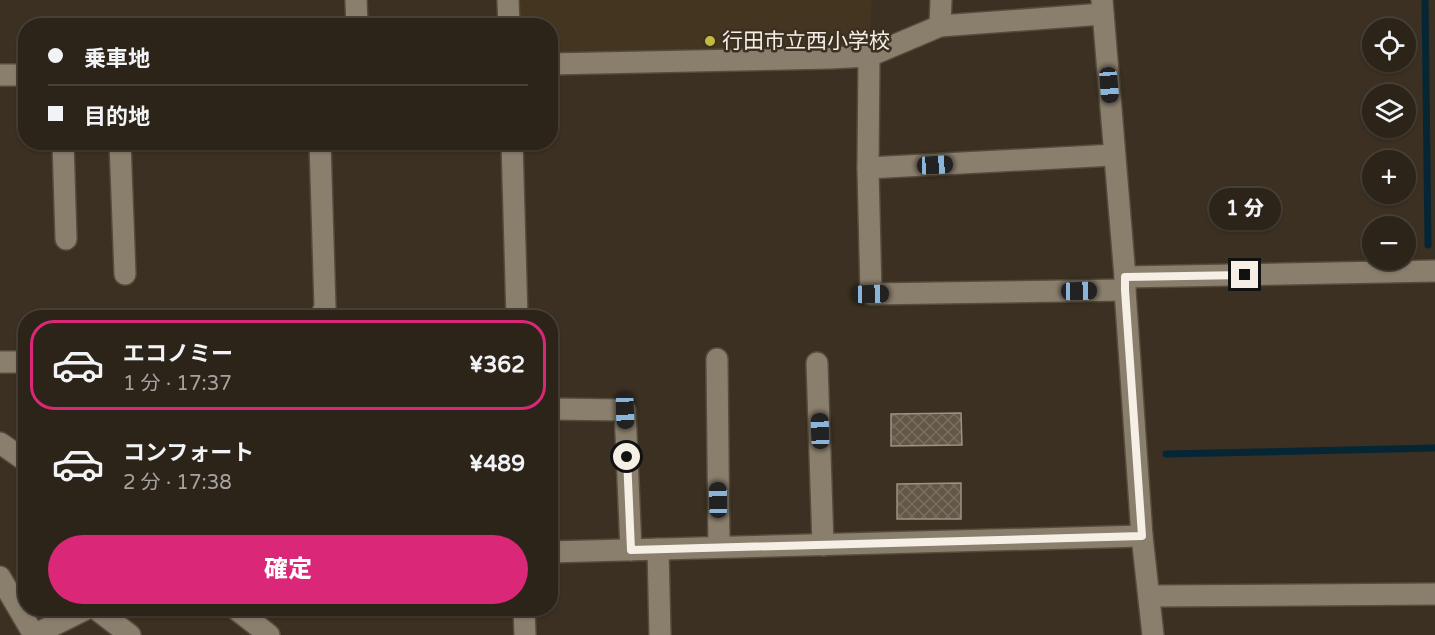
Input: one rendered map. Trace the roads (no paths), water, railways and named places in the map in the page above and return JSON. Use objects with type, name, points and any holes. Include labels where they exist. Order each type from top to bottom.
[{"type":"street","points":[[356,0],[357,18]]},
{"type":"street","points":[[508,0],[509,18]]},
{"type":"street","points":[[940,26],[941,0]]},
{"type":"street","points":[[558,64],[869,56],[940,26],[1103,7],[1142,536],[1153,635]]},
{"type":"street","points":[[869,56],[868,168],[871,294],[1435,271]]},
{"type":"street","points":[[0,75],[18,75]]},
{"type":"street","points":[[63,150],[66,239]]},
{"type":"street","points":[[120,150],[125,274]]},
{"type":"street","points":[[320,150],[325,310]]},
{"type":"street","points":[[512,150],[517,310]]},
{"type":"street","points":[[868,168],[1114,155]]},
{"type":"street","points":[[717,359],[719,547]]},
{"type":"street","points":[[0,362],[18,363]]},
{"type":"street","points":[[817,363],[823,545]]},
{"type":"street","points":[[558,409],[625,411],[631,550]]},
{"type":"street","points":[[0,442],[18,455]]},
{"type":"street","points":[[558,552],[1142,536]]},
{"type":"street","points":[[658,549],[660,635]]},
{"type":"street","points":[[0,577],[18,608]]},
{"type":"street","points":[[1149,596],[1435,594]]},
{"type":"street","points":[[23,616],[34,635],[72,616]]},
{"type":"street","points":[[105,616],[130,635]]},
{"type":"street","points":[[245,616],[269,635]]},
{"type":"street","points":[[524,616],[525,635]]},
{"type":"waterway","points":[[1425,0],[1428,245]]},
{"type":"waterway","points":[[1166,454],[1435,448]]},
{"type":"place","name":"行田市立西小学校","points":[[710,41]]}]
